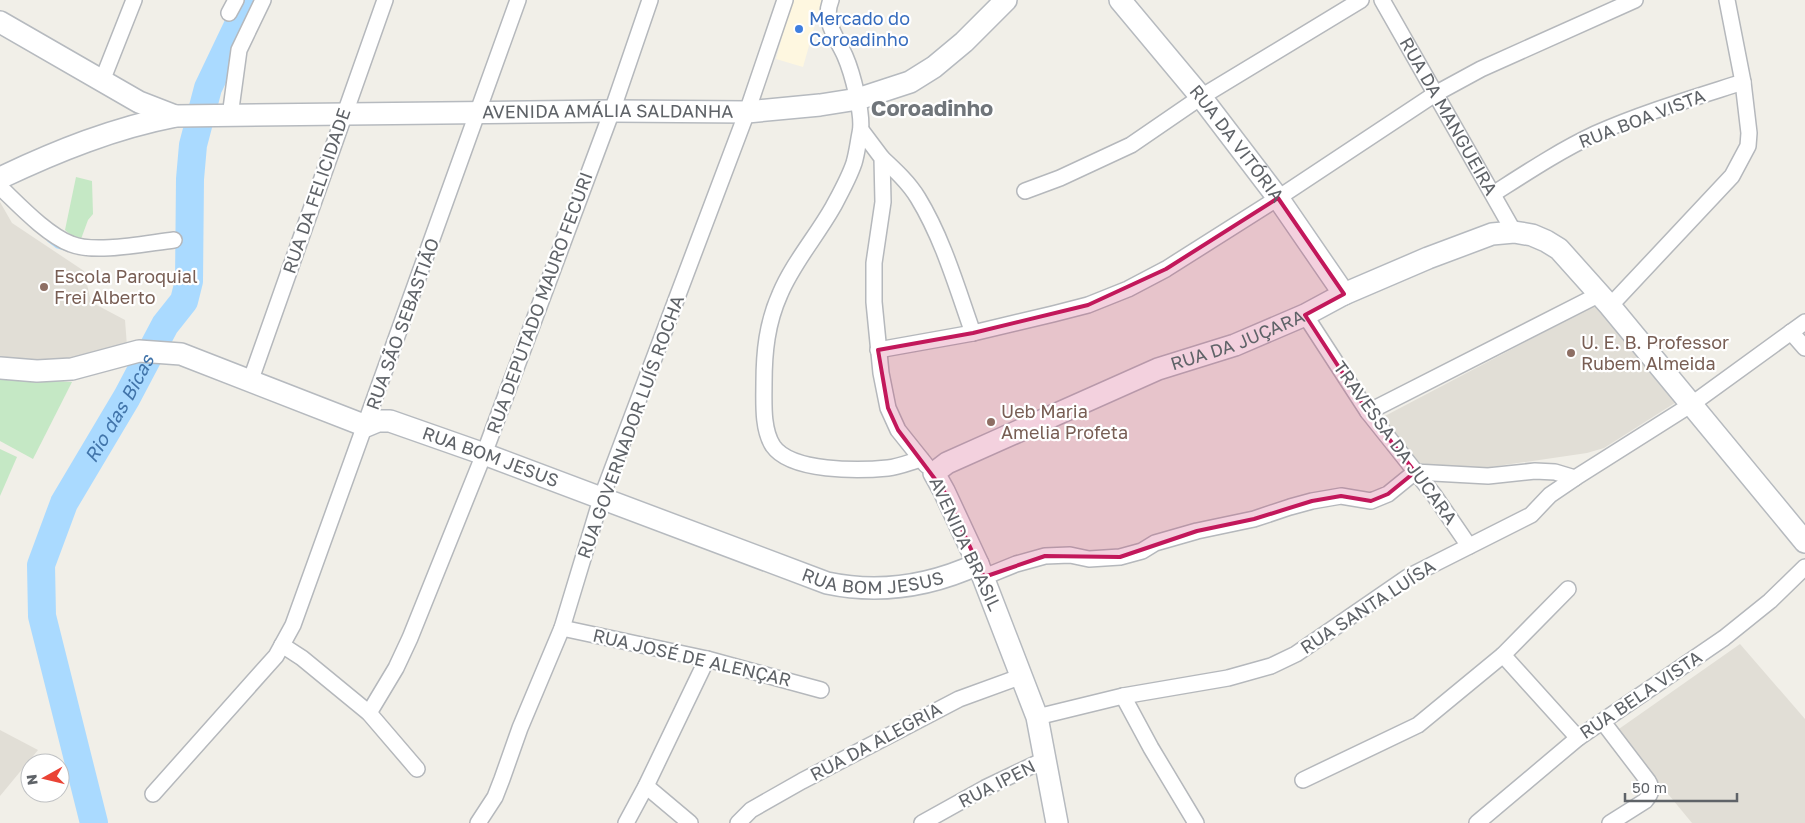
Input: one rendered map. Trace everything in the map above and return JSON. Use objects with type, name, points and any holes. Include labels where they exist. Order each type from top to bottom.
[{"type":"street","points":[[102,81],[134,0]]},
{"type":"street","points":[[224,116],[240,50],[263,0]]},
{"type":"street","name":"RUA DA FELICIDADE","points":[[250,382],[385,0]]},
{"type":"street","name":"RUA SÃO SEBASTIÃO","points":[[153,794],[267,666],[282,645],[299,610],[518,0]]},
{"type":"street","points":[[612,111],[650,0]]},
{"type":"street","name":"RUA GOVERNADOR LUÍS ROCHA","points":[[478,823],[499,788],[520,728],[562,628],[601,499],[747,112],[785,0]]},
{"type":"street","points":[[831,0],[827,8],[829,22],[846,57],[858,99],[861,130],[854,164],[837,199],[789,276],[771,316],[764,351],[767,432],[774,446],[785,457],[803,465],[836,469],[927,466]]},
{"type":"street","name":"AVENIDA AMÁLIA SALDANHA","points":[[0,178],[37,160],[108,132],[139,123],[181,116],[612,111],[747,112],[820,105],[858,99],[910,82],[934,67],[964,42],[1006,0]]},
{"type":"street","name":"RUA DA VITÓRIA","points":[[1120,0],[1201,97],[1278,198],[1344,294]]},
{"type":"street","points":[[1026,191],[1060,178],[1131,145],[1201,97],[1361,0]]},
{"type":"street","name":"RUA DA MANGUEIRA","points":[[1382,0],[1514,232]]},
{"type":"street","points":[[878,350],[973,333],[1088,305],[1128,289],[1166,269],[1278,198],[1435,94],[1481,69],[1636,0]]},
{"type":"street","points":[[1368,412],[1605,300],[1732,176],[1748,146],[1750,133],[1743,82],[1727,0]]},
{"type":"street","name":"AVENIDA AMÁLIA SALDANHA","points":[[0,22],[139,102],[181,116]]},
{"type":"street","name":"RUA BOA VISTA","points":[[1493,194],[1546,160],[1595,134],[1667,107],[1743,82]]},
{"type":"street","points":[[139,102],[143,114],[139,123]]},
{"type":"street","name":"RUA DEPUTADO MAURO FECURI","points":[[369,713],[396,668],[410,638],[484,454],[612,111]]},
{"type":"street","points":[[861,130],[882,158],[903,179],[917,197],[940,242],[973,333]]},
{"type":"street","name":"AVENIDA BRASIL","points":[[882,158],[883,202],[874,263],[874,302],[878,350],[888,408],[898,430],[944,491],[981,570],[1037,717],[1057,823]]},
{"type":"street","points":[[0,187],[27,213],[72,245],[94,248],[174,240]]},
{"type":"street","name":"RUA DA JUÇARA","points":[[927,466],[947,462],[1158,369],[1234,345],[1305,315],[1344,294],[1428,258],[1492,234],[1514,232],[1546,240],[1559,249],[1605,300]]},
{"type":"street","points":[[1605,300],[1805,542]]},
{"type":"street","name":"TRAVESSA DA JUCARA","points":[[1305,315],[1368,412],[1434,495],[1469,546]]},
{"type":"street","name":"RUA SANTA LUÍSA","points":[[1037,717],[1123,696],[1228,678],[1271,666],[1296,654],[1408,577],[1531,515],[1550,496],[1575,478],[1692,404],[1805,322]]},
{"type":"street","points":[[1791,332],[1805,348]]},
{"type":"street","points":[[0,368],[38,371],[72,369],[139,350],[169,352],[194,358],[250,382],[366,426]]},
{"type":"street","name":"RUA BOM JESUS","points":[[366,426],[378,421],[390,421],[484,454],[826,584],[856,588],[900,587],[981,570]]},
{"type":"street","points":[[981,570],[1016,564],[1045,556],[1070,555],[1089,559],[1120,557],[1196,531],[1254,519],[1312,501],[1341,496],[1371,501],[1388,494],[1415,472],[1488,476],[1535,471],[1555,472],[1575,478]]},
{"type":"street","name":"RUA BELA VISTA","points":[[1478,823],[1578,738],[1724,638],[1770,601],[1805,567]]},
{"type":"street","points":[[1303,780],[1418,725],[1503,655],[1568,589]]},
{"type":"street","name":"RUA JOSÉ DE ALENÇAR","points":[[562,628],[706,659],[821,690]]},
{"type":"street","points":[[282,645],[302,658],[369,713],[417,769]]},
{"type":"street","points":[[1503,655],[1578,738]]},
{"type":"street","points":[[626,823],[646,786],[706,659]]},
{"type":"street","name":"RUA DA ALEGRIA","points":[[738,823],[751,810],[921,718],[958,699],[1022,676]]},
{"type":"street","points":[[1123,696],[1151,748],[1196,823]]},
{"type":"street","points":[[1603,722],[1648,781],[1651,791],[1650,796],[1645,800],[1610,823]]},
{"type":"street","name":"RUA IPEN","points":[[922,823],[986,788],[1046,759]]},
{"type":"street","points":[[646,786],[690,823]]},
{"type":"highlighted area","points":[[1278,198],[1344,294],[1305,315],[1368,412],[1415,472],[1388,494],[1371,501],[1341,496],[1312,501],[1254,519],[1197,531],[1120,557],[1045,556],[984,577],[944,491],[898,430],[888,408],[878,350],[973,333],[1088,305],[1166,269]]},
{"type":"shaded area","name":"Mercado do Coroadinho","points":[[792,0],[822,0],[803,67],[776,59]]},
{"type":"shaded area","name":"Escola Paroquial Frei Alberto","points":[[0,202],[12,223],[84,271],[91,302],[125,320],[127,346],[67,362],[0,358]]},
{"type":"shaded area","name":"U. E. B. Professor Rubem Almeida","points":[[1596,305],[1678,401],[1604,448],[1587,453],[1477,469],[1418,463],[1383,417]]},
{"type":"shaded area","points":[[1740,644],[1805,719],[1805,823],[1692,823],[1616,731]]},
{"type":"shaded area","points":[[0,730],[38,750],[36,753],[20,753],[20,772],[0,796]]},
{"type":"green space","points":[[76,177],[92,181],[93,214],[88,220],[81,239],[74,238],[65,230]]},
{"type":"green space","points":[[0,378],[72,382],[33,459],[0,441]]},
{"type":"green space","points":[[0,449],[17,457],[0,496]]},
{"type":"waterway","name":"Rio das Bicas","points":[[94,823],[42,616],[41,565],[64,503],[127,397],[165,325],[184,301],[189,281],[190,179],[193,145],[208,88],[250,0]]},
{"type":"waterway","points":[[49,240],[57,246],[64,248]]},
{"type":"waterway","points":[[176,243],[190,242]]},
{"type":"place","name":"Mercado do Coroadinho","points":[[799,29]]},
{"type":"place","name":"Escola Paroquial Frei Alberto","points":[[44,287]]},
{"type":"place","name":"U. E. B. Professor Rubem Almeida","points":[[1571,353]]},
{"type":"place","name":"Ueb Maria Amelia Profeta","points":[[991,422]]},
{"type":"district","name":"Coroadinho","points":[[932,108]]}]
